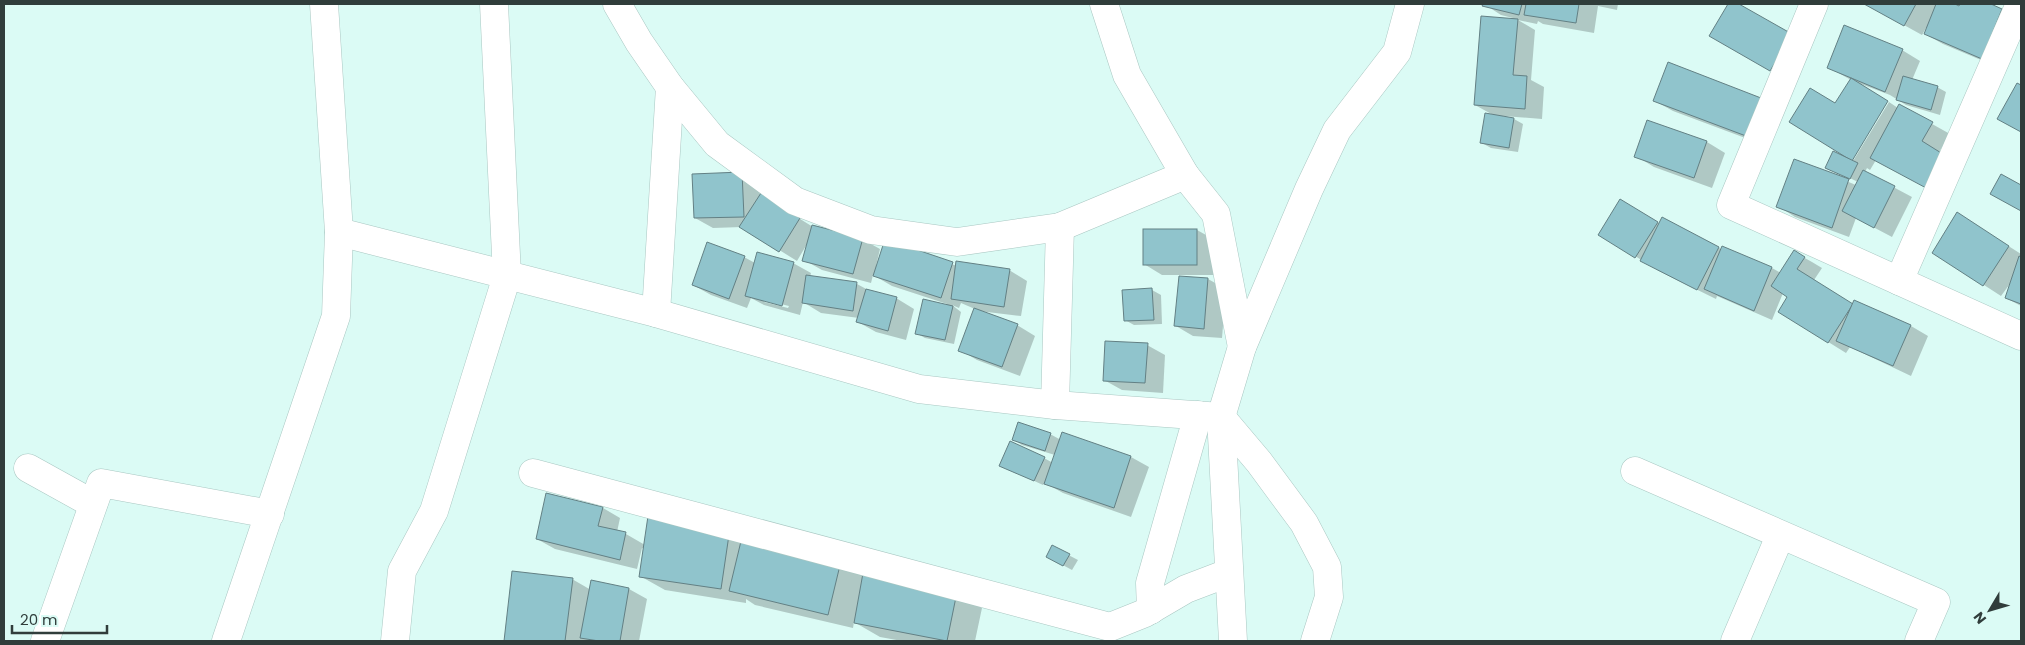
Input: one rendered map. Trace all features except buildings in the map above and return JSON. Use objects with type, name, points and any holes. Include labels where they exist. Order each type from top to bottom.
[{"type":"street","points":[[226,641],[336,316],[339,232],[324,4]]},
{"type":"street","points":[[395,641],[402,571],[434,511],[507,276],[494,4]]},
{"type":"street","points":[[617,4],[639,42],[670,87],[717,144],[795,201],[871,230],[957,242],[1060,227],[1185,175]]},
{"type":"street","points":[[1104,4],[1127,75],[1185,175],[1216,214],[1242,348]]},
{"type":"street","points":[[1151,610],[1150,583],[1209,416],[1242,348],[1336,130],[1397,52],[1410,4]]},
{"type":"street","points":[[1814,4],[1731,205],[2021,336]]},
{"type":"street","points":[[1899,281],[2020,4]]},
{"type":"street","points":[[656,313],[670,87]]},
{"type":"street","points":[[1055,405],[1060,227]]},
{"type":"street","points":[[339,232],[656,313],[919,389],[1055,405],[1209,416],[1259,462],[1304,522],[1327,567],[1329,597],[1314,641]]},
{"type":"street","points":[[1209,416],[1228,573],[1233,641]]},
{"type":"street","points":[[28,468],[93,504]]},
{"type":"street","points":[[1635,471],[1780,536],[1936,602],[1919,641]]},
{"type":"street","points":[[533,473],[1110,628],[1151,610],[1186,589],[1228,573]]},
{"type":"street","points":[[45,641],[101,483],[270,514]]},
{"type":"street","points":[[1734,641],[1780,536]]}]
